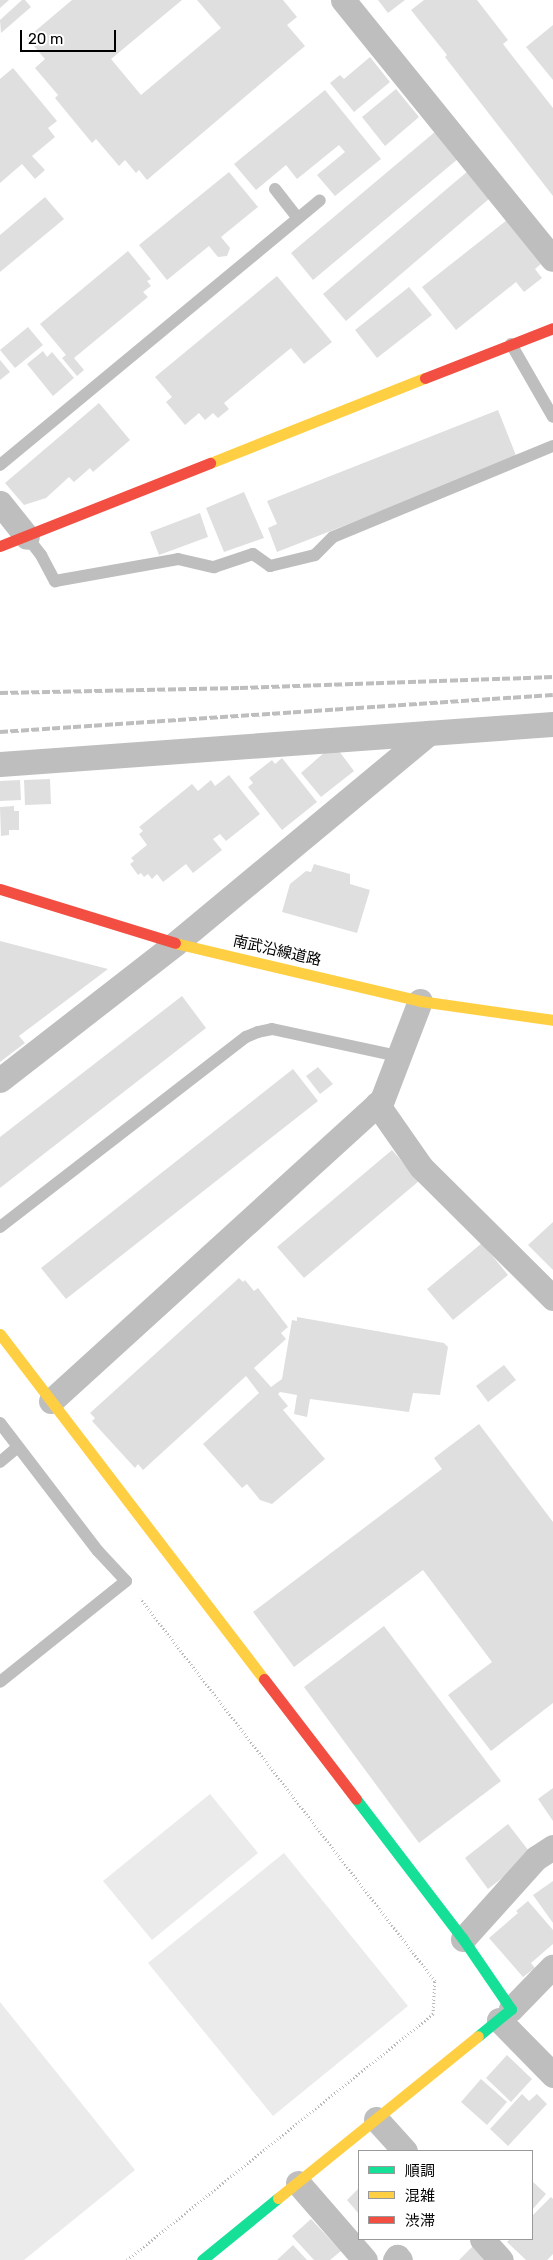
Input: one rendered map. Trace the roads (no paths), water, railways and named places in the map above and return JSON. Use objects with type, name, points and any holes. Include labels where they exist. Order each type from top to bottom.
[{"type":"street","points":[[343,0],[553,259]]},
{"type":"street","points":[[0,546],[27,537],[553,328]]},
{"type":"street","points":[[0,503],[27,537]]},
{"type":"street","points":[[0,764],[553,724]]},
{"type":"street","points":[[0,1080],[176,943],[428,733]]},
{"type":"street","name":"南武沿線道路","points":[[0,890],[176,943],[420,1001],[553,1020]]},
{"type":"street","points":[[51,1401],[382,1100],[420,1001]]},
{"type":"street","points":[[377,1104],[422,1166],[553,1298]]},
{"type":"street","points":[[0,1334],[463,1939],[505,2014],[553,2075]]},
{"type":"street","points":[[463,1939],[536,1858],[553,1847]]},
{"type":"street","points":[[202,2260],[505,2014],[553,1966]]},
{"type":"street","points":[[376,2119],[404,2150]]},
{"type":"street","points":[[298,2183],[365,2260]]},
{"type":"street","points":[[483,2240],[501,2260]]},
{"type":"street","points":[[395,2260],[398,2258],[400,2260]]},
{"type":"lane","points":[[275,189],[298,218]]},
{"type":"lane","points":[[0,465],[320,200]]},
{"type":"lane","points":[[511,344],[553,417]]},
{"type":"lane","points":[[27,537],[41,555],[55,581],[178,559],[214,567],[253,554],[270,566],[315,555],[333,537],[553,446]]},
{"type":"lane","points":[[0,1227],[246,1037],[272,1029],[398,1056]]},
{"type":"lane","points":[[0,1423],[98,1550],[126,1580],[0,1682]]},
{"type":"lane","points":[[0,1462],[18,1447]]},
{"type":"railway","points":[[0,693],[240,688],[553,677]]},
{"type":"railway","points":[[0,732],[553,695]]}]
